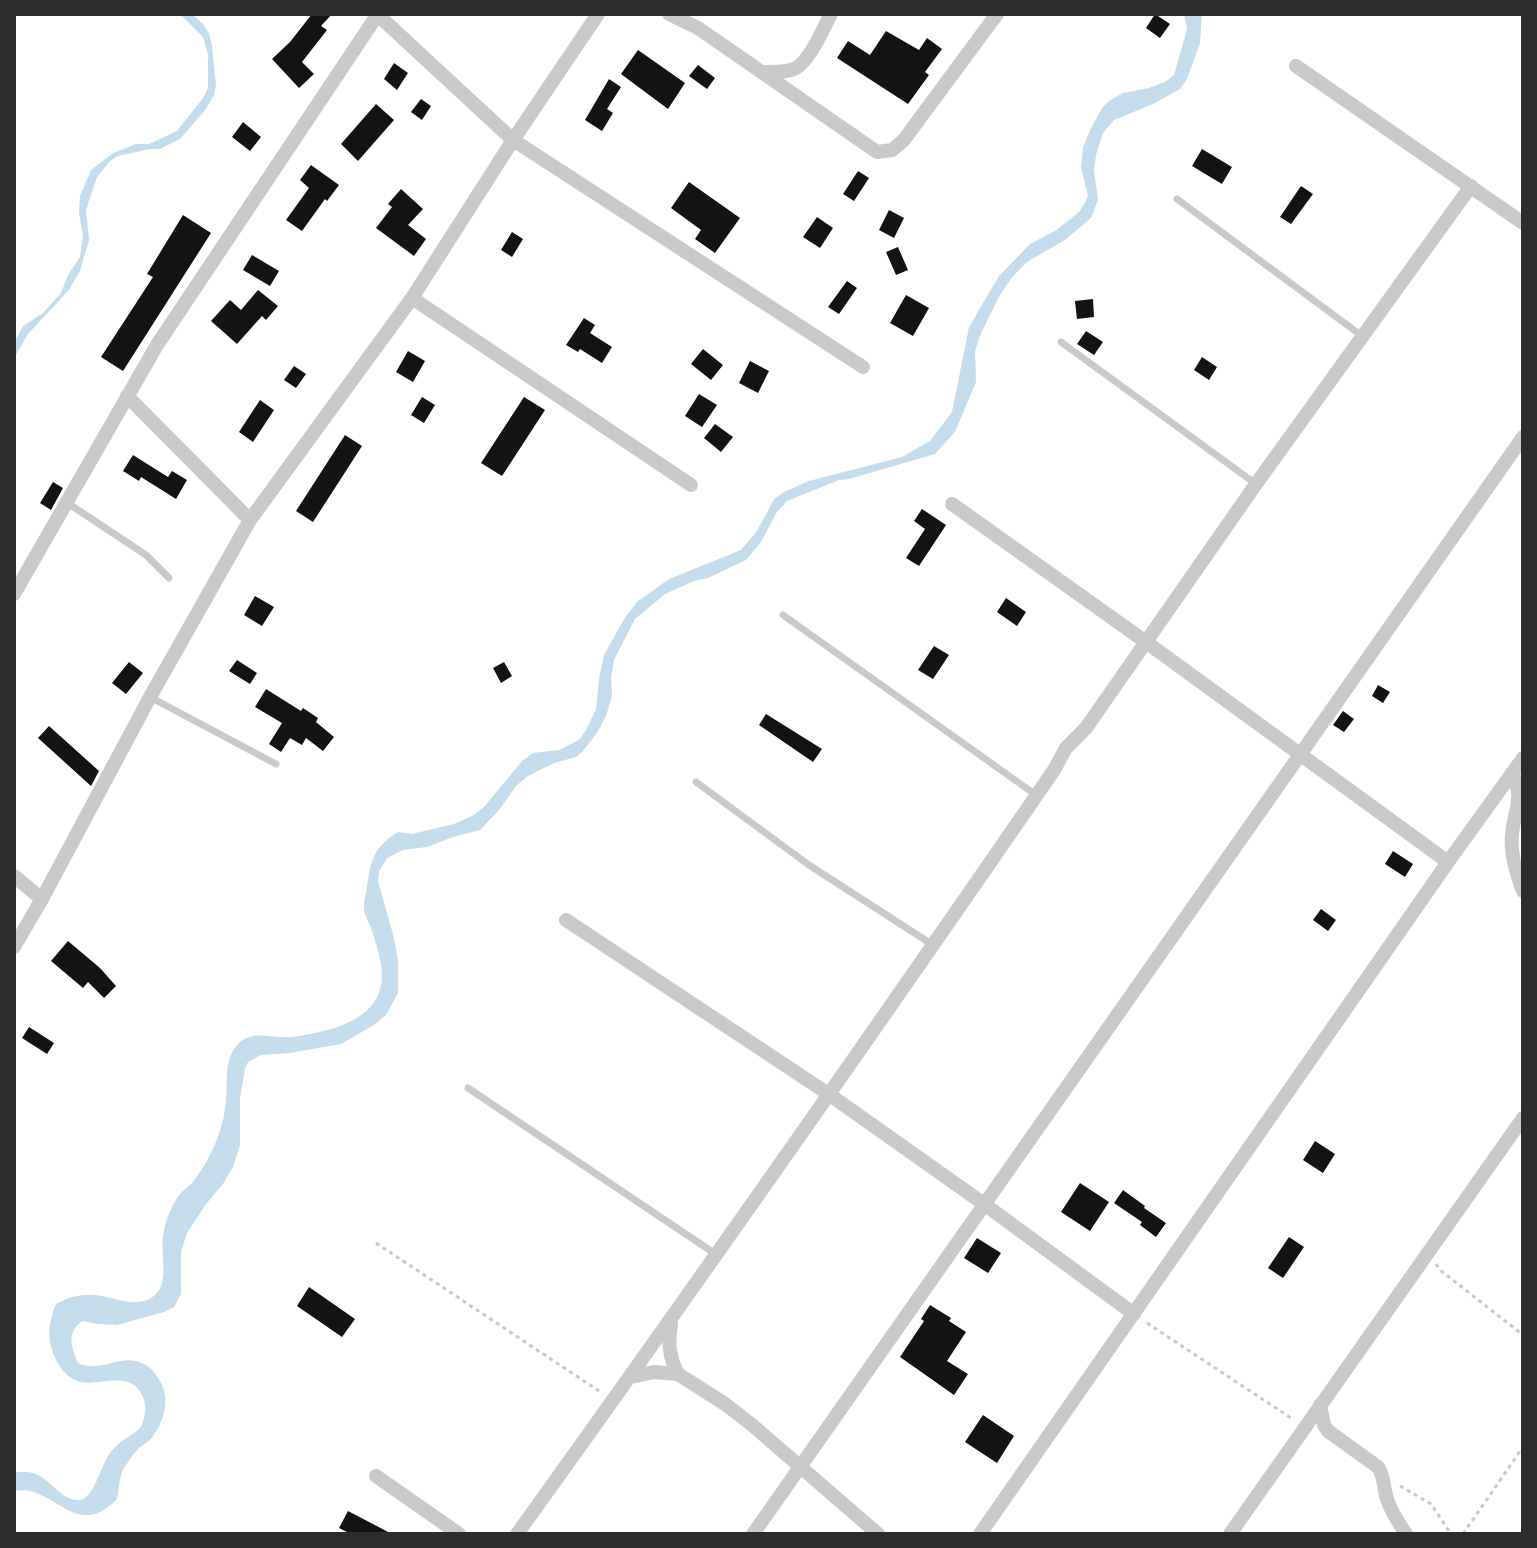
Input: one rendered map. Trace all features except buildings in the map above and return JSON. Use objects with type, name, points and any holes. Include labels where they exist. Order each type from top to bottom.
[{"type":"street","points":[[14,594],[127,396],[191,293],[378,14],[513,140],[863,367]]},
{"type":"street","points":[[14,947],[250,520],[412,298],[598,14]]},
{"type":"street","points":[[669,14],[698,28],[877,152],[892,150],[903,141],[997,14]]},
{"type":"street","points":[[763,72],[796,68],[805,60],[831,14]]},
{"type":"street","points":[[1296,66],[1523,223]]},
{"type":"street","points":[[517,1534],[830,1095],[1054,770],[1066,748],[1086,728],[1256,484],[1471,186]]},
{"type":"street","points":[[412,298],[691,485]]},
{"type":"street","points":[[127,396],[250,520]]},
{"type":"street","points":[[753,1534],[1523,437]]},
{"type":"street","points":[[952,504],[1448,862]]},
{"type":"street","points":[[980,1534],[1523,758]]},
{"type":"street","points":[[1512,773],[1519,785],[1512,838],[1515,869],[1523,891]]},
{"type":"street","points":[[14,876],[42,899]]},
{"type":"street","points":[[566,920],[830,1095],[1134,1314]]},
{"type":"street","points":[[1230,1534],[1523,1118]]},
{"type":"street","points":[[672,1319],[670,1353],[678,1374]]},
{"type":"street","points":[[631,1377],[654,1372],[678,1374],[751,1424],[878,1534]]},
{"type":"street","points":[[1320,1405],[1328,1431],[1378,1467],[1383,1475],[1383,1487],[1391,1509],[1406,1534]]},
{"type":"street","points":[[376,1476],[459,1534]]},
{"type":"lane","points":[[1177,199],[1363,336]]},
{"type":"lane","points":[[1061,342],[1256,484]]},
{"type":"lane","points":[[66,502],[146,555],[169,578]]},
{"type":"lane","points":[[783,615],[1036,795]]},
{"type":"lane","points":[[150,697],[276,764]]},
{"type":"lane","points":[[696,782],[809,865],[933,945]]},
{"type":"lane","points":[[468,1088],[717,1255]]},
{"type":"path","points":[[376,1243],[613,1400]]},
{"type":"path","points":[[1433,1247],[1440,1270],[1523,1335]]},
{"type":"path","points":[[1134,1314],[1305,1427]]},
{"type":"path","points":[[1463,1534],[1523,1447]]},
{"type":"path","points":[[1383,1475],[1431,1504],[1451,1534]]},
{"type":"water","points":[[180,14],[192,14],[209,34],[216,86],[214,95],[180,139],[160,149],[118,156],[97,177],[86,210],[89,240],[80,271],[69,290],[28,334],[14,358],[14,343],[23,326],[43,313],[61,293],[80,257],[83,236],[80,196],[91,170],[113,153],[136,144],[149,144],[177,131],[208,88],[208,54],[203,37]]},
{"type":"water","points":[[1184,14],[1202,14],[1200,43],[1187,79],[1180,89],[1114,120],[1103,133],[1094,170],[1098,200],[1091,218],[1065,240],[1027,262],[1000,295],[975,351],[976,382],[955,432],[935,454],[839,480],[787,501],[746,560],[665,594],[635,619],[614,660],[612,696],[606,716],[582,752],[528,776],[480,830],[427,847],[403,850],[387,858],[379,871],[378,881],[394,938],[398,993],[386,1015],[341,1044],[261,1055],[248,1062],[240,1098],[240,1145],[223,1184],[187,1233],[181,1252],[181,1294],[174,1307],[117,1325],[83,1321],[72,1334],[78,1363],[94,1366],[131,1360],[139,1362],[152,1370],[164,1390],[165,1403],[160,1424],[152,1438],[137,1450],[124,1468],[117,1499],[102,1511],[89,1515],[77,1514],[41,1495],[14,1491],[14,1472],[29,1472],[43,1478],[68,1497],[84,1499],[111,1452],[141,1426],[145,1406],[137,1387],[123,1381],[81,1382],[62,1370],[54,1356],[49,1334],[56,1304],[75,1296],[91,1295],[141,1302],[160,1289],[162,1243],[167,1219],[175,1201],[199,1174],[215,1144],[226,1101],[228,1063],[239,1043],[257,1035],[291,1037],[316,1033],[354,1019],[373,1004],[379,993],[382,969],[364,905],[370,869],[379,849],[398,832],[412,834],[454,824],[472,816],[533,753],[559,750],[579,740],[596,709],[604,655],[637,602],[669,579],[741,550],[757,531],[774,499],[809,481],[902,457],[930,441],[952,412],[969,327],[999,276],[1030,244],[1055,231],[1079,212],[1088,195],[1081,167],[1083,148],[1090,130],[1109,101],[1123,93],[1165,82],[1174,75],[1187,29]]}]
